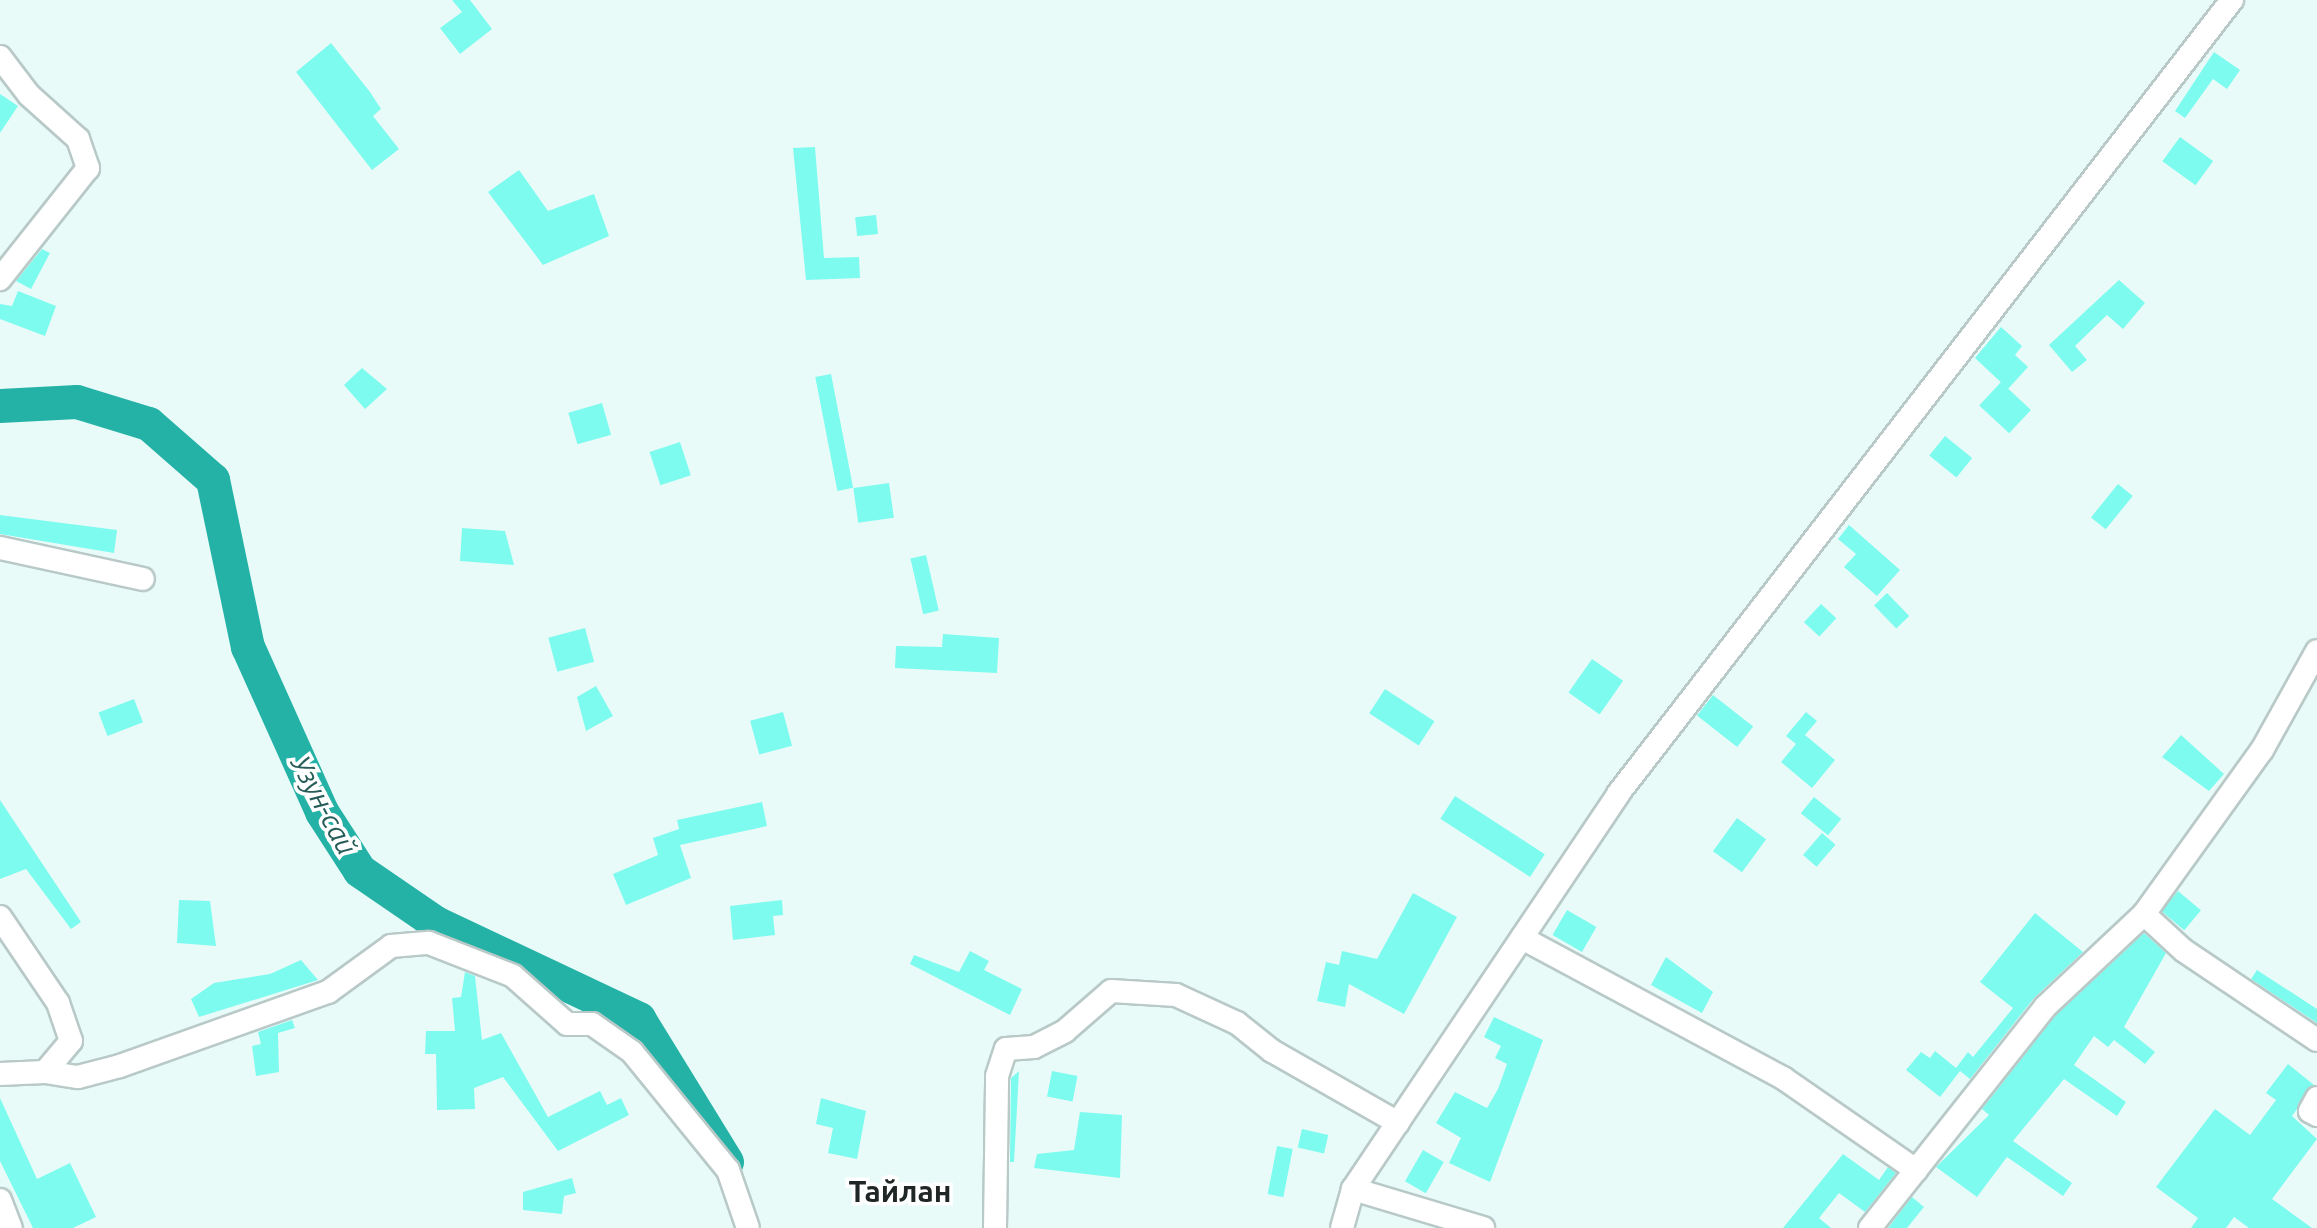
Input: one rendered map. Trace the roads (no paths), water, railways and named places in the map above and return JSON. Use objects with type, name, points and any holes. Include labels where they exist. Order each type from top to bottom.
[{"type":"street","points":[[1342,1228],[1353,1189],[1618,794],[2232,0]]},
{"type":"street","points":[[0,57],[29,95],[78,139],[88,168],[0,279]]},
{"type":"street","points":[[0,548],[143,579]]},
{"type":"street","points":[[1870,1228],[2045,1007],[2144,914],[2262,750],[2317,651]]},
{"type":"street","points":[[2144,914],[2183,950],[2317,1040]]},
{"type":"street","points":[[0,917],[58,1003],[71,1041],[45,1072]]},
{"type":"street","points":[[1522,938],[1783,1078],[1916,1170]]},
{"type":"street","points":[[0,1074],[45,1072],[78,1077],[120,1066],[328,992],[391,946],[429,943],[513,976],[567,1024],[592,1024],[632,1052],[728,1170],[748,1228]]},
{"type":"street","points":[[995,1228],[997,1076],[1006,1049],[1034,1047],[1065,1031],[1098,995],[1111,991],[1176,995],[1237,1023],[1272,1051],[1398,1123]]},
{"type":"street","points":[[2317,1098],[2310,1111],[2317,1115]]},
{"type":"street","points":[[1353,1189],[1483,1228]]},
{"type":"street","points":[[0,1200],[11,1228]]},
{"type":"waterway","name":"Узун-сай","points":[[0,406],[77,402],[149,424],[213,480],[248,647],[322,812],[360,871],[436,923],[639,1019],[727,1162]]},
{"type":"district","name":"Тайлан","points":[[900,1191]]}]
